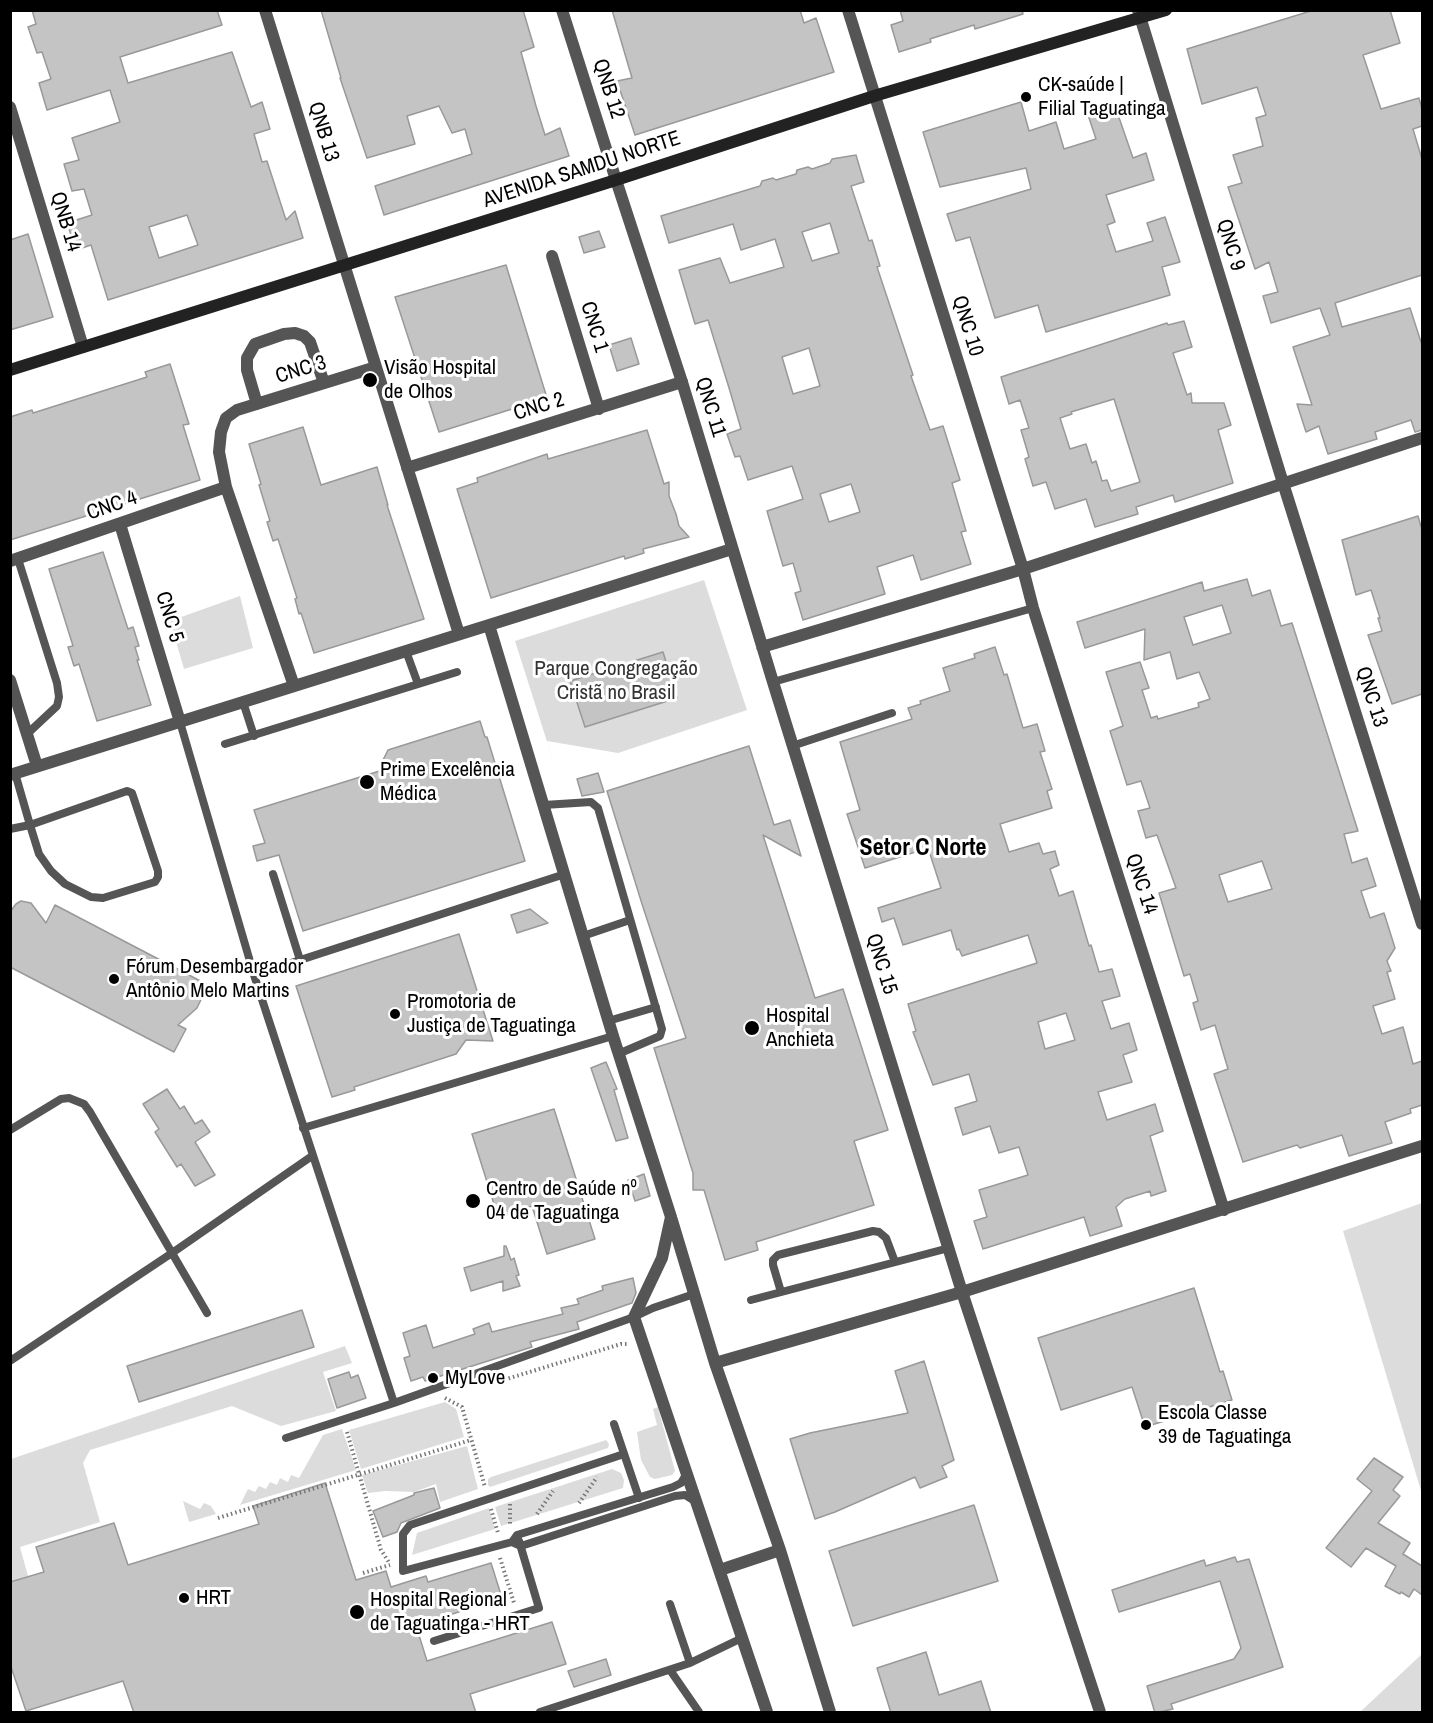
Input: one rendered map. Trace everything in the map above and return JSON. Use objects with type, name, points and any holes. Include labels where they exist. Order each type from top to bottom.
[{"type":"main road","name":"AVENIDA SAMDU NORTE","points":[[10,370],[616,180],[874,96],[1139,15],[1166,10]]},
{"type":"street","name":"QNB 13","points":[[265,10],[459,634]]},
{"type":"street","name":"QNB 12","points":[[562,10],[616,180]]},
{"type":"street","name":"QNC 10","points":[[848,10],[1023,569]]},
{"type":"street","name":"QNC 9","points":[[1139,15],[1283,483]]},
{"type":"street","name":"QNB 14","points":[[10,107],[83,347]]},
{"type":"street","name":"QNC 11","points":[[616,180],[682,382],[762,647]]},
{"type":"street","name":"CNC 1","points":[[552,256],[600,409]]},
{"type":"street","points":[[257,404],[247,370],[247,358],[255,344],[284,334],[295,333],[304,336],[310,342],[324,383]]},
{"type":"street","name":"CNC 3","points":[[225,487],[219,452],[221,432],[226,418],[237,410],[376,367]]},
{"type":"street","name":"CNC 2","points":[[407,468],[682,382]]},
{"type":"street","points":[[762,647],[1023,569],[1422,438]]},
{"type":"street","name":"QNC 13","points":[[1283,483],[1422,924]]},
{"type":"street","points":[[225,487],[294,686]]},
{"type":"street","name":"CNC 4","points":[[14,560],[225,487]]},
{"type":"street","name":"CNC 5","points":[[120,524],[180,722]]},
{"type":"street","points":[[13,774],[732,549]]},
{"type":"street","name":"QNC 14","points":[[1023,569],[1033,608],[1224,1210]]},
{"type":"street","points":[[489,625],[612,1036],[671,1217],[715,1363],[780,1550],[830,1713]]},
{"type":"street","name":"QNC 15","points":[[762,647],[962,1292],[1100,1713]]},
{"type":"street","points":[[10,680],[37,766]]},
{"type":"street","points":[[715,1363],[962,1292],[1422,1146]]},
{"type":"street","points":[[671,1217],[662,1258],[634,1317],[766,1713]]},
{"type":"street","points":[[720,1570],[780,1550]]},
{"type":"lane","points":[[14,560],[57,682],[59,697],[57,706],[27,734]]},
{"type":"lane","points":[[772,682],[1033,608]]},
{"type":"lane","points":[[406,651],[418,684]]},
{"type":"lane","points":[[225,744],[457,672]]},
{"type":"lane","points":[[243,702],[254,736]]},
{"type":"lane","points":[[792,746],[892,713]]},
{"type":"lane","points":[[180,722],[254,975],[394,1403]]},
{"type":"lane","points":[[10,829],[30,825],[127,791],[132,793],[158,871],[158,878],[155,882],[103,898],[91,897],[65,884],[51,871],[39,854],[30,825],[13,774]]},
{"type":"lane","points":[[544,806],[591,802],[598,808],[662,1029],[660,1036],[618,1054]]},
{"type":"lane","points":[[273,874],[300,960]]},
{"type":"lane","points":[[254,975],[565,874]]},
{"type":"lane","points":[[583,936],[630,920]]},
{"type":"lane","points":[[608,1021],[656,1007]]},
{"type":"lane","points":[[303,1128],[612,1036]]},
{"type":"lane","points":[[10,1130],[61,1099],[69,1098],[84,1104],[207,1313]]},
{"type":"lane","points":[[10,1361],[312,1156]]},
{"type":"lane","points":[[781,1292],[773,1265],[778,1255],[873,1232],[886,1238],[896,1262]]},
{"type":"lane","points":[[751,1300],[949,1248]]},
{"type":"lane","points":[[286,1438],[394,1403],[694,1294]]},
{"type":"lane","points":[[614,1424],[639,1497]]},
{"type":"lane","points":[[624,1454],[410,1525],[403,1534],[403,1571],[498,1546],[681,1483],[687,1473]]},
{"type":"lane","points":[[521,1546],[675,1496],[685,1495],[697,1503]]},
{"type":"lane","points":[[434,1641],[539,1608],[521,1546],[514,1539]]},
{"type":"lane","points":[[670,1604],[690,1664]]},
{"type":"lane","points":[[540,1713],[690,1664],[742,1638]]},
{"type":"lane","points":[[670,1670],[699,1713]]},
{"type":"path","points":[[490,1384],[621,1344],[635,1346]]},
{"type":"path","points":[[435,1401],[458,1395]]},
{"type":"path","points":[[447,1398],[448,1401],[462,1407],[486,1490]]},
{"type":"path","points":[[346,1430],[381,1550],[391,1565]]},
{"type":"path","points":[[218,1518],[471,1440]]},
{"type":"path","points":[[587,1503],[577,1506],[602,1470],[591,1473]]},
{"type":"path","points":[[544,1516],[533,1520],[558,1485],[548,1488]]},
{"type":"path","points":[[480,1510],[510,1500],[510,1527]]},
{"type":"path","points":[[491,1507],[499,1531],[498,1546],[501,1563],[518,1615]]},
{"type":"path","points":[[488,1534],[522,1523]]},
{"type":"green space","name":"Parque Congregação Cristã no Brasil","points":[[704,580],[747,710],[618,753],[547,741],[557,773],[515,641]]},
{"type":"green space","points":[[240,596],[253,648],[184,669],[170,621]]},
{"type":"green space","points":[[1422,1203],[1422,1494],[1343,1231]]},
{"type":"green space","points":[[345,1346],[352,1363],[323,1372],[336,1411],[281,1426],[232,1406],[90,1450],[83,1463],[100,1522],[20,1547],[28,1576],[11,1581],[11,1459]]},
{"type":"green space","points":[[445,1402],[456,1409],[464,1437],[361,1469],[349,1430]]},
{"type":"green space","points":[[658,1407],[675,1471],[672,1475],[655,1479],[650,1477],[641,1460],[637,1432],[657,1425],[653,1409]]},
{"type":"green space","points":[[342,1429],[356,1470],[240,1505],[248,1489],[255,1492],[259,1486],[266,1489],[270,1482],[277,1485],[280,1478],[288,1482],[291,1475],[299,1478],[323,1435]]},
{"type":"green space","points":[[606,1440],[609,1444],[608,1448],[490,1487],[488,1485],[488,1479],[491,1477]]},
{"type":"green space","points":[[467,1446],[478,1489],[440,1502],[436,1484],[414,1492],[368,1493],[362,1475]]},
{"type":"green space","points":[[612,1469],[621,1473],[624,1480],[623,1488],[501,1526],[495,1507]]},
{"type":"green space","points":[[183,1501],[200,1509],[204,1503],[211,1506],[216,1514],[189,1522]]},
{"type":"green space","points":[[489,1508],[495,1529],[412,1555],[417,1533]]},
{"type":"green space","points":[[1422,1654],[1422,1712],[1360,1712]]},
{"type":"building","points":[[32,10],[217,10],[222,25],[120,57],[128,83],[232,52],[251,107],[262,102],[270,129],[254,134],[262,162],[267,161],[286,220],[295,211],[303,238],[108,300],[91,245],[76,250],[67,223],[92,215],[84,189],[72,191],[64,164],[79,160],[72,138],[120,122],[110,90],[47,110],[39,83],[51,79],[42,52],[37,53],[28,27],[36,24]],"holes":[[[187,215],[198,245],[159,258],[149,227]]]},
{"type":"building","points":[[321,10],[523,10],[534,47],[521,52],[545,135],[560,128],[569,156],[384,215],[375,186],[472,154],[465,129],[452,133],[439,106],[407,116],[415,144],[367,158],[340,78]]},
{"type":"building","points":[[612,10],[800,10],[804,23],[816,18],[834,72],[635,135],[617,81],[632,78]]},
{"type":"building","points":[[900,10],[1022,10],[1023,14],[975,29],[974,25],[899,52],[891,25],[903,21]]},
{"type":"building","points":[[1314,10],[1390,10],[1400,43],[1363,55],[1381,109],[1419,98],[1422,109],[1422,126],[1413,129],[1422,159],[1422,275],[1335,303],[1342,327],[1410,308],[1422,345],[1422,430],[1415,432],[1411,420],[1375,432],[1377,439],[1328,454],[1319,426],[1306,432],[1297,404],[1312,405],[1293,347],[1330,335],[1320,308],[1271,323],[1263,296],[1278,292],[1269,262],[1255,269],[1228,187],[1242,183],[1233,155],[1263,146],[1256,118],[1266,115],[1257,87],[1202,104],[1187,49]]},
{"type":"building","points":[[1021,102],[1029,131],[1056,122],[1064,149],[1096,139],[1088,115],[1115,106],[1133,158],[1146,153],[1154,180],[1106,195],[1115,222],[1107,225],[1116,252],[1153,241],[1147,223],[1165,217],[1180,262],[1162,267],[1170,295],[1046,332],[1038,305],[995,318],[970,237],[956,241],[947,214],[1031,189],[1026,168],[940,187],[923,132]]},
{"type":"building","points":[[856,155],[864,182],[851,186],[869,241],[872,240],[880,266],[877,267],[930,430],[943,426],[960,480],[952,483],[966,531],[961,532],[971,564],[921,580],[913,555],[877,567],[885,594],[803,620],[795,593],[801,591],[793,563],[783,566],[767,511],[803,499],[792,466],[748,480],[740,456],[735,457],[727,434],[741,429],[708,320],[695,324],[679,270],[720,258],[730,283],[784,267],[775,239],[741,250],[733,224],[669,243],[661,216],[760,186],[762,181],[773,178],[776,180],[796,174],[797,170],[808,167],[812,169],[830,163],[832,159]],"holes":[[[830,223],[839,253],[812,261],[802,232]],[[809,348],[820,386],[793,394],[782,357]],[[851,484],[860,512],[829,522],[820,494]]]},
{"type":"building","points":[[599,231],[605,247],[584,253],[579,237]]},
{"type":"building","points":[[28,234],[53,317],[10,330],[10,240]]},
{"type":"building","points":[[506,265],[547,398],[439,432],[395,297]]},
{"type":"building","points":[[1184,321],[1192,347],[1173,353],[1187,395],[1191,393],[1192,403],[1224,403],[1231,425],[1218,430],[1233,483],[1175,502],[1173,495],[1136,507],[1138,514],[1095,527],[1086,499],[1055,509],[1046,482],[1033,486],[1025,459],[1029,457],[1021,430],[1029,428],[1020,400],[1009,404],[1001,377],[1167,323],[1168,325]],"holes":[[[1114,399],[1140,482],[1111,491],[1107,480],[1102,481],[1096,461],[1092,463],[1086,444],[1070,449],[1060,418],[1072,414],[1071,412]]]},
{"type":"building","points":[[631,338],[639,364],[617,371],[609,345]]},
{"type":"building","points":[[170,364],[189,424],[183,425],[200,480],[10,540],[10,417],[32,410],[33,413],[147,377],[145,372]]},
{"type":"building","points":[[303,427],[321,485],[377,467],[424,619],[314,653],[301,613],[299,614],[295,599],[297,598],[278,539],[273,541],[267,522],[270,521],[249,444]]},
{"type":"building","points":[[647,430],[664,484],[669,482],[669,496],[679,526],[689,537],[643,549],[644,553],[625,559],[624,556],[491,598],[457,489],[478,482],[477,478],[547,454],[548,459]]},
{"type":"building","points":[[1418,516],[1422,530],[1422,694],[1392,704],[1368,635],[1382,631],[1378,618],[1380,618],[1371,590],[1356,595],[1342,540]]},
{"type":"building","points":[[103,552],[128,629],[133,627],[139,646],[135,647],[139,660],[137,660],[151,705],[97,721],[79,664],[74,666],[68,647],[73,646],[49,569]]},
{"type":"building","points":[[1247,579],[1252,596],[1270,590],[1281,626],[1292,623],[1358,831],[1344,834],[1352,863],[1367,858],[1376,886],[1361,891],[1370,918],[1384,913],[1395,948],[1387,961],[1391,971],[1387,972],[1395,999],[1373,1006],[1382,1034],[1403,1027],[1413,1064],[1422,1061],[1422,1105],[1410,1109],[1411,1113],[1385,1122],[1392,1143],[1349,1156],[1342,1135],[1300,1148],[1297,1145],[1243,1162],[1214,1074],[1228,1069],[1215,1025],[1201,1030],[1193,1003],[1198,1001],[1190,974],[1184,976],[1159,893],[1176,888],[1157,835],[1146,838],[1138,811],[1150,808],[1141,781],[1127,785],[1110,731],[1123,726],[1106,672],[1140,662],[1149,688],[1142,690],[1151,718],[1157,716],[1158,719],[1199,707],[1198,703],[1210,699],[1199,672],[1177,679],[1170,652],[1144,660],[1145,629],[1085,648],[1077,622],[1202,582],[1204,591]],"holes":[[[1222,605],[1231,633],[1193,645],[1184,617]],[[1262,861],[1272,889],[1228,902],[1219,875]]]},
{"type":"building","points":[[995,647],[1004,675],[1007,674],[1023,728],[1037,724],[1045,751],[1040,752],[1052,789],[1047,791],[1052,808],[1000,824],[1009,852],[1039,843],[1043,854],[1055,851],[1059,865],[1050,869],[1059,896],[1073,891],[1099,972],[1112,969],[1120,996],[1102,1001],[1111,1029],[1129,1023],[1137,1050],[1123,1055],[1132,1082],[1098,1092],[1107,1120],[1155,1104],[1163,1131],[1150,1136],[1166,1191],[1151,1196],[1150,1191],[1125,1199],[1116,1207],[1122,1226],[1090,1236],[1084,1217],[983,1249],[974,1221],[987,1217],[979,1190],[1028,1175],[1019,1147],[999,1153],[990,1126],[963,1135],[955,1108],[977,1101],[969,1074],[933,1085],[913,1032],[916,1031],[908,1004],[1037,963],[1028,935],[962,956],[959,949],[957,950],[951,930],[903,945],[894,918],[882,922],[878,908],[941,888],[928,848],[865,868],[847,814],[860,810],[840,742],[912,719],[908,708],[921,704],[920,701],[950,691],[943,668],[975,658],[974,654]],"holes":[[[1066,1013],[1075,1040],[1045,1049],[1038,1022]]]},
{"type":"building","points":[[663,652],[677,698],[585,727],[570,681]]},
{"type":"building","points":[[480,721],[525,861],[303,931],[279,855],[257,861],[253,846],[265,843],[254,810],[386,769],[383,760],[388,750]]},
{"type":"building","name":"Hospital Anchieta","points":[[749,746],[774,825],[790,820],[801,856],[763,835],[815,998],[843,989],[888,1130],[854,1141],[874,1205],[756,1242],[758,1250],[725,1260],[704,1190],[693,1190],[693,1173],[654,1048],[686,1038],[607,791]]},
{"type":"building","points":[[598,773],[604,792],[582,796],[577,779]]},
{"type":"building","name":"Fórum Desembargador Antônio Melo Martins","points":[[21,901],[31,903],[46,923],[55,905],[208,985],[197,1008],[178,1025],[186,1029],[174,1052],[10,967],[10,912]]},
{"type":"building","points":[[530,909],[548,923],[517,933],[511,915]]},
{"type":"building","name":"Promotoria de Justiça de Taguatinga","points":[[459,934],[493,1041],[466,1040],[456,1054],[354,1087],[355,1090],[332,1097],[296,986]]},
{"type":"building","points":[[606,1062],[617,1089],[614,1090],[628,1138],[616,1141],[591,1068]]},
{"type":"building","points":[[167,1089],[180,1109],[184,1106],[195,1124],[202,1120],[210,1132],[195,1142],[215,1175],[195,1186],[181,1164],[177,1167],[155,1132],[159,1129],[143,1104]]},
{"type":"building","points":[[554,1109],[595,1239],[547,1254],[532,1206],[498,1217],[472,1134]]},
{"type":"building","points":[[644,1174],[650,1196],[635,1201],[628,1180]]},
{"type":"building","points":[[504,1246],[511,1260],[514,1258],[519,1275],[516,1276],[520,1286],[503,1291],[503,1281],[471,1291],[464,1268],[504,1256]]},
{"type":"building","points":[[633,1278],[636,1293],[632,1303],[577,1322],[579,1329],[530,1342],[532,1347],[425,1381],[423,1377],[411,1381],[404,1358],[410,1356],[403,1333],[426,1325],[433,1348],[475,1334],[473,1329],[489,1323],[492,1332],[563,1314],[561,1308],[579,1304],[577,1299],[603,1290],[602,1286]]},
{"type":"building","points":[[1194,1288],[1220,1372],[1223,1371],[1232,1400],[1145,1427],[1132,1387],[1061,1410],[1038,1338]]},
{"type":"building","points":[[302,1310],[314,1347],[139,1402],[127,1366]]},
{"type":"building","points":[[924,1361],[954,1460],[942,1466],[947,1477],[920,1488],[915,1477],[815,1519],[790,1439],[908,1413],[895,1371]]},
{"type":"building","points":[[349,1372],[351,1378],[358,1375],[366,1398],[337,1408],[328,1379]]},
{"type":"building","points":[[1374,1458],[1403,1477],[1393,1490],[1400,1496],[1378,1523],[1410,1543],[1403,1554],[1422,1566],[1422,1595],[1414,1589],[1409,1597],[1385,1586],[1396,1566],[1366,1548],[1351,1567],[1326,1548],[1372,1491],[1357,1479]]},
{"type":"building","points":[[325,1483],[356,1580],[386,1571],[391,1587],[426,1576],[428,1582],[491,1563],[502,1598],[440,1618],[441,1624],[418,1632],[427,1661],[552,1622],[566,1664],[470,1694],[476,1713],[134,1713],[123,1681],[26,1711],[10,1664],[10,1582],[44,1572],[36,1547],[114,1523],[128,1565],[259,1524],[253,1506]]},
{"type":"building","points":[[434,1488],[440,1508],[401,1523],[397,1532],[383,1537],[373,1511],[414,1495],[414,1493]]},
{"type":"building","points":[[974,1505],[998,1581],[853,1626],[829,1551]]},
{"type":"building","points":[[1235,1557],[1237,1562],[1249,1559],[1283,1667],[1171,1704],[1173,1709],[1155,1713],[1147,1686],[1234,1659],[1241,1648],[1220,1581],[1119,1612],[1112,1590],[1204,1560],[1206,1566]]},
{"type":"building","points":[[926,1652],[939,1695],[981,1681],[991,1713],[891,1713],[877,1668]]},
{"type":"building","points":[[606,1659],[611,1675],[574,1687],[568,1671]]},
{"type":"place","name":"CK-saúde | Filial Taguatinga","points":[[1026,97]]},
{"type":"place","name":"Visão Hospital de Olhos","points":[[370,380]]},
{"type":"place","name":"Prime Excelência Médica","points":[[367,782]]},
{"type":"place","name":"Fórum Desembargador Antônio Melo Martins","points":[[114,979]]},
{"type":"place","name":"Promotoria de Justiça de Taguatinga","points":[[395,1014]]},
{"type":"place","name":"Hospital Anchieta","points":[[752,1028]]},
{"type":"place","name":"Centro de Saúde nº 04 de Taguatinga","points":[[473,1201]]},
{"type":"place","name":"MyLove","points":[[433,1378]]},
{"type":"place","name":"Escola Classe 39 de Taguatinga","points":[[1146,1425]]},
{"type":"place","name":"HRT","points":[[184,1598]]},
{"type":"place","name":"Hospital Regional de Taguatinga - HRT","points":[[357,1612]]},
{"type":"district","name":"Setor C Norte","points":[[923,849]]}]
